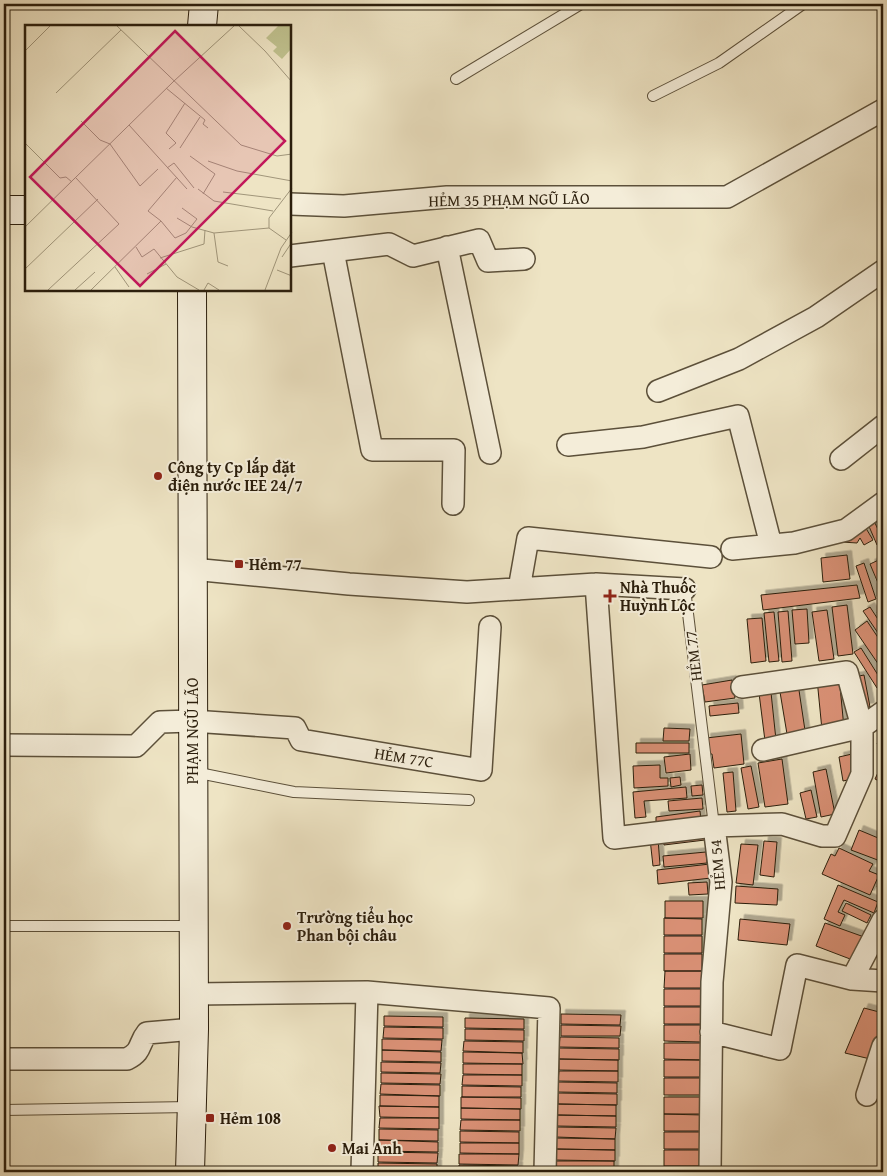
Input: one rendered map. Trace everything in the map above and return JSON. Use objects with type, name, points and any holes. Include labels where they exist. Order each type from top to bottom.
[{"type":"street","points":[[202,25],[204,4]]},
{"type":"street","name":"HẺM 35 PHẠM NGŨ LÃO","points":[[291,204],[344,206],[447,197],[727,197],[883,110]]},
{"type":"street","points":[[4,210],[25,210]]},
{"type":"street","points":[[291,256],[389,244],[413,256],[480,240],[488,261],[524,259]]},
{"type":"street","points":[[447,248],[490,453]]},
{"type":"street","points":[[333,252],[372,450],[454,450],[453,504]]},
{"type":"street","points":[[658,391],[739,359],[816,317],[883,271]]},
{"type":"street","name":"PHẠM NGŨ LÃO","points":[[190,1172],[194,1029],[192,926],[192,291]]},
{"type":"street","points":[[568,445],[643,437],[738,416],[771,545]]},
{"type":"street","points":[[841,459],[883,426]]},
{"type":"street","points":[[732,549],[794,543],[846,530],[883,503]]},
{"type":"street","points":[[519,589],[528,538],[711,557]]},
{"type":"street","name":"HẺM 77","points":[[192,569],[467,592],[596,584],[685,589]]},
{"type":"street","points":[[596,584],[614,838],[714,826]]},
{"type":"street","name":"HẺM 77C","points":[[192,721],[296,728],[301,740],[481,770],[490,627]]},
{"type":"street","points":[[742,687],[847,672],[862,727]]},
{"type":"street","points":[[763,750],[862,727],[883,712]]},
{"type":"street","points":[[4,745],[136,746],[160,722],[192,721]]},
{"type":"street","name":"HẺM 54","points":[[710,1172],[712,982],[721,882],[714,826],[782,824],[822,836],[835,836],[862,774],[862,727]]},
{"type":"street","points":[[852,980],[883,920]]},
{"type":"street","points":[[711,1032],[780,1049],[797,966],[852,980],[883,981]]},
{"type":"street","points":[[194,994],[367,992],[549,1008],[545,1172]]},
{"type":"street","points":[[362,1172],[367,992]]},
{"type":"street","points":[[4,1059],[127,1060],[135,1056],[141,1049],[143,1038],[148,1032],[194,1029]]},
{"type":"street","points":[[868,1095],[883,1046]]},
{"type":"lane","points":[[456,79],[581,4]]},
{"type":"lane","points":[[653,96],[719,63],[803,4]]},
{"type":"lane","name":"HẺM 77","points":[[685,589],[714,826]]},
{"type":"lane","points":[[192,772],[294,792],[469,800]]},
{"type":"lane","points":[[4,926],[192,926]]},
{"type":"lane","points":[[4,1110],[191,1107]]},
{"type":"building","points":[[874,521],[883,540],[877,545],[868,524]]},
{"type":"building","points":[[864,525],[873,540],[864,545],[860,538],[857,543],[842,542],[842,537]]},
{"type":"building","points":[[847,555],[850,579],[823,582],[821,558]]},
{"type":"building","points":[[883,558],[883,595],[870,564]]},
{"type":"building","points":[[864,563],[876,599],[868,602],[856,566]]},
{"type":"building","points":[[857,585],[860,598],[763,610],[761,595]]},
{"type":"building","points":[[847,605],[853,654],[838,656],[832,607]]},
{"type":"building","points":[[870,607],[883,627],[878,633],[863,611]]},
{"type":"building","points":[[883,608],[883,622],[877,612]]},
{"type":"building","points":[[807,609],[809,643],[795,644],[792,610]]},
{"type":"building","points":[[827,610],[834,659],[819,661],[812,612]]},
{"type":"building","points":[[788,611],[792,661],[782,662],[778,612]]},
{"type":"building","points":[[774,612],[779,661],[769,662],[764,613]]},
{"type":"building","points":[[762,618],[766,661],[751,663],[747,619]]},
{"type":"building","points":[[867,621],[883,645],[883,671],[855,630]]},
{"type":"building","points":[[861,648],[883,683],[877,688],[854,652]]},
{"type":"building","points":[[864,675],[870,707],[861,709],[854,677]]},
{"type":"building","points":[[839,676],[844,728],[822,730],[817,679]]},
{"type":"building","points":[[797,677],[806,737],[788,740],[778,680]]},
{"type":"building","points":[[732,680],[735,698],[705,702],[702,685]]},
{"type":"building","points":[[770,683],[776,740],[765,741],[758,685]]},
{"type":"building","points":[[738,703],[739,713],[710,716],[709,706]]},
{"type":"building","points":[[664,728],[690,729],[689,741],[663,741]]},
{"type":"building","points":[[741,734],[744,764],[714,768],[712,754],[707,754],[706,738]]},
{"type":"building","points":[[881,737],[883,738],[883,747],[877,744]]},
{"type":"building","points":[[636,743],[689,743],[689,753],[636,753]]},
{"type":"building","points":[[690,754],[691,770],[666,773],[664,757]]},
{"type":"building","points":[[852,754],[857,778],[843,781],[839,757]]},
{"type":"building","points":[[782,759],[788,804],[765,807],[758,763]]},
{"type":"building","points":[[883,762],[883,783],[875,779]]},
{"type":"building","points":[[660,765],[660,778],[668,778],[668,786],[634,788],[633,766]]},
{"type":"building","points":[[751,766],[759,807],[748,809],[741,768]]},
{"type":"building","points":[[826,769],[835,814],[821,817],[813,772]]},
{"type":"building","points":[[733,772],[736,811],[727,812],[723,773]]},
{"type":"building","points":[[680,777],[681,785],[671,787],[670,778]]},
{"type":"building","points":[[702,785],[703,795],[692,796],[691,786]]},
{"type":"building","points":[[686,787],[687,798],[644,801],[646,817],[635,818],[633,792]]},
{"type":"building","points":[[811,790],[817,817],[806,819],[800,793]]},
{"type":"building","points":[[702,798],[703,809],[669,811],[668,801]]},
{"type":"building","points":[[700,811],[701,821],[656,826],[656,817]]},
{"type":"building","points":[[703,828],[705,840],[664,845],[663,833]]},
{"type":"building","points":[[859,830],[883,840],[883,862],[851,850]]},
{"type":"building","points":[[650,839],[658,839],[660,865],[653,866]]},
{"type":"building","points":[[764,841],[777,842],[774,877],[760,875]]},
{"type":"building","points":[[741,844],[758,845],[753,885],[736,883]]},
{"type":"building","points":[[839,848],[873,864],[869,871],[879,875],[870,895],[822,874],[831,854],[835,856]]},
{"type":"building","points":[[706,852],[707,863],[664,867],[663,856]]},
{"type":"building","points":[[710,864],[711,878],[658,884],[657,870]]},
{"type":"building","points":[[883,875],[883,891],[877,887]]},
{"type":"building","points":[[707,882],[708,894],[689,895],[688,883]]},
{"type":"building","points":[[838,885],[878,902],[874,913],[844,900],[838,912],[845,915],[840,926],[824,919]]},
{"type":"building","points":[[736,886],[778,889],[777,905],[735,903]]},
{"type":"building","points":[[665,901],[703,901],[703,918],[665,918]]},
{"type":"building","points":[[846,903],[871,915],[867,923],[842,911]]},
{"type":"building","points":[[664,918],[702,919],[702,935],[664,935]]},
{"type":"building","points":[[740,919],[790,924],[787,945],[738,940]]},
{"type":"building","points":[[825,923],[867,938],[858,962],[816,946]]},
{"type":"building","points":[[664,936],[702,936],[702,953],[664,953]]},
{"type":"building","points":[[664,954],[702,954],[702,971],[664,971]]},
{"type":"building","points":[[665,971],[702,971],[702,988],[664,988]]},
{"type":"building","points":[[664,989],[702,989],[702,1006],[664,1006]]},
{"type":"building","points":[[664,1007],[702,1007],[701,1024],[664,1024]]},
{"type":"building","points":[[864,1008],[883,1013],[883,1062],[845,1053]]},
{"type":"building","points":[[561,1014],[621,1015],[620,1025],[561,1024]]},
{"type":"building","points":[[384,1016],[443,1017],[443,1027],[384,1026]]},
{"type":"building","points":[[465,1018],[524,1019],[524,1029],[465,1028]]},
{"type":"building","points":[[561,1025],[621,1026],[620,1036],[561,1036]]},
{"type":"building","points":[[664,1025],[702,1025],[701,1042],[664,1041]]},
{"type":"building","points":[[384,1027],[443,1028],[443,1039],[383,1038]]},
{"type":"building","points":[[465,1029],[524,1030],[524,1041],[465,1040]]},
{"type":"building","points":[[560,1037],[619,1038],[619,1048],[559,1047]]},
{"type":"building","points":[[382,1039],[442,1040],[441,1051],[382,1050]]},
{"type":"building","points":[[464,1041],[523,1042],[523,1053],[463,1051]]},
{"type":"building","points":[[664,1043],[702,1043],[702,1060],[664,1059]]},
{"type":"building","points":[[559,1048],[619,1049],[619,1060],[559,1059]]},
{"type":"building","points":[[382,1050],[441,1052],[441,1062],[382,1061]]},
{"type":"building","points":[[463,1052],[522,1053],[523,1064],[463,1063]]},
{"type":"building","points":[[559,1059],[618,1060],[618,1071],[559,1070]]},
{"type":"building","points":[[664,1060],[702,1060],[702,1077],[664,1077]]},
{"type":"building","points":[[381,1062],[441,1063],[440,1073],[381,1072]]},
{"type":"building","points":[[463,1064],[522,1064],[522,1075],[463,1074]]},
{"type":"building","points":[[559,1071],[618,1071],[618,1082],[558,1081]]},
{"type":"building","points":[[381,1073],[441,1074],[440,1084],[381,1083]]},
{"type":"building","points":[[463,1075],[522,1075],[522,1086],[462,1085]]},
{"type":"building","points":[[664,1078],[702,1078],[702,1095],[664,1095]]},
{"type":"building","points":[[558,1082],[617,1083],[617,1093],[558,1092]]},
{"type":"building","points":[[381,1084],[440,1085],[440,1096],[380,1094]]},
{"type":"building","points":[[462,1086],[521,1087],[521,1097],[462,1097]]},
{"type":"building","points":[[558,1093],[617,1094],[617,1105],[558,1104]]},
{"type":"building","points":[[380,1095],[439,1096],[439,1107],[380,1106]]},
{"type":"building","points":[[461,1097],[521,1098],[521,1109],[461,1108]]},
{"type":"building","points":[[664,1097],[702,1097],[702,1114],[664,1114]]},
{"type":"building","points":[[557,1104],[616,1105],[616,1116],[557,1115]]},
{"type":"building","points":[[379,1106],[439,1107],[439,1118],[380,1117]]},
{"type":"building","points":[[461,1108],[520,1109],[520,1120],[461,1119]]},
{"type":"building","points":[[664,1114],[702,1115],[702,1131],[664,1131]]},
{"type":"building","points":[[557,1115],[616,1116],[616,1127],[557,1126]]},
{"type":"building","points":[[380,1118],[439,1118],[439,1129],[379,1128]]},
{"type":"building","points":[[461,1120],[520,1120],[520,1131],[460,1130]]},
{"type":"building","points":[[556,1127],[616,1128],[615,1139],[556,1137]]},
{"type":"building","points":[[379,1129],[438,1130],[438,1141],[379,1140]]},
{"type":"building","points":[[460,1131],[519,1132],[519,1143],[460,1142]]},
{"type":"building","points":[[664,1132],[702,1132],[702,1149],[664,1149]]},
{"type":"building","points":[[556,1138],[615,1139],[615,1150],[556,1149]]},
{"type":"building","points":[[379,1140],[438,1142],[438,1152],[378,1151]]},
{"type":"building","points":[[460,1143],[519,1143],[519,1154],[460,1153]]},
{"type":"building","points":[[556,1149],[615,1150],[615,1161],[555,1160]]},
{"type":"building","points":[[664,1150],[702,1150],[702,1166],[664,1166]]},
{"type":"building","points":[[378,1152],[438,1153],[437,1163],[378,1162]]},
{"type":"building","points":[[459,1154],[519,1154],[518,1165],[459,1164]]},
{"type":"building","points":[[555,1161],[614,1161],[614,1172],[555,1171]]},
{"type":"building","points":[[378,1163],[437,1164],[437,1172],[378,1172]]},
{"type":"building","points":[[459,1165],[518,1166],[518,1172],[459,1172]]},
{"type":"building","points":[[664,1167],[702,1168],[702,1172],[664,1172]]},
{"type":"place","name":"Công ty Cp lắp đặt điện nước IEE 24/7","points":[[158,476]]},
{"type":"place","name":"Hẻm 77","points":[[239,564]]},
{"type":"place","name":"Nhà Thuốc Huỳnh Lộc","points":[[610,596]]},
{"type":"place","name":"Trường tiểu học Phan bội châu","points":[[287,926]]},
{"type":"place","name":"Hẻm 108","points":[[210,1118]]},
{"type":"place","name":"Mai Anh","points":[[332,1148]]}]
